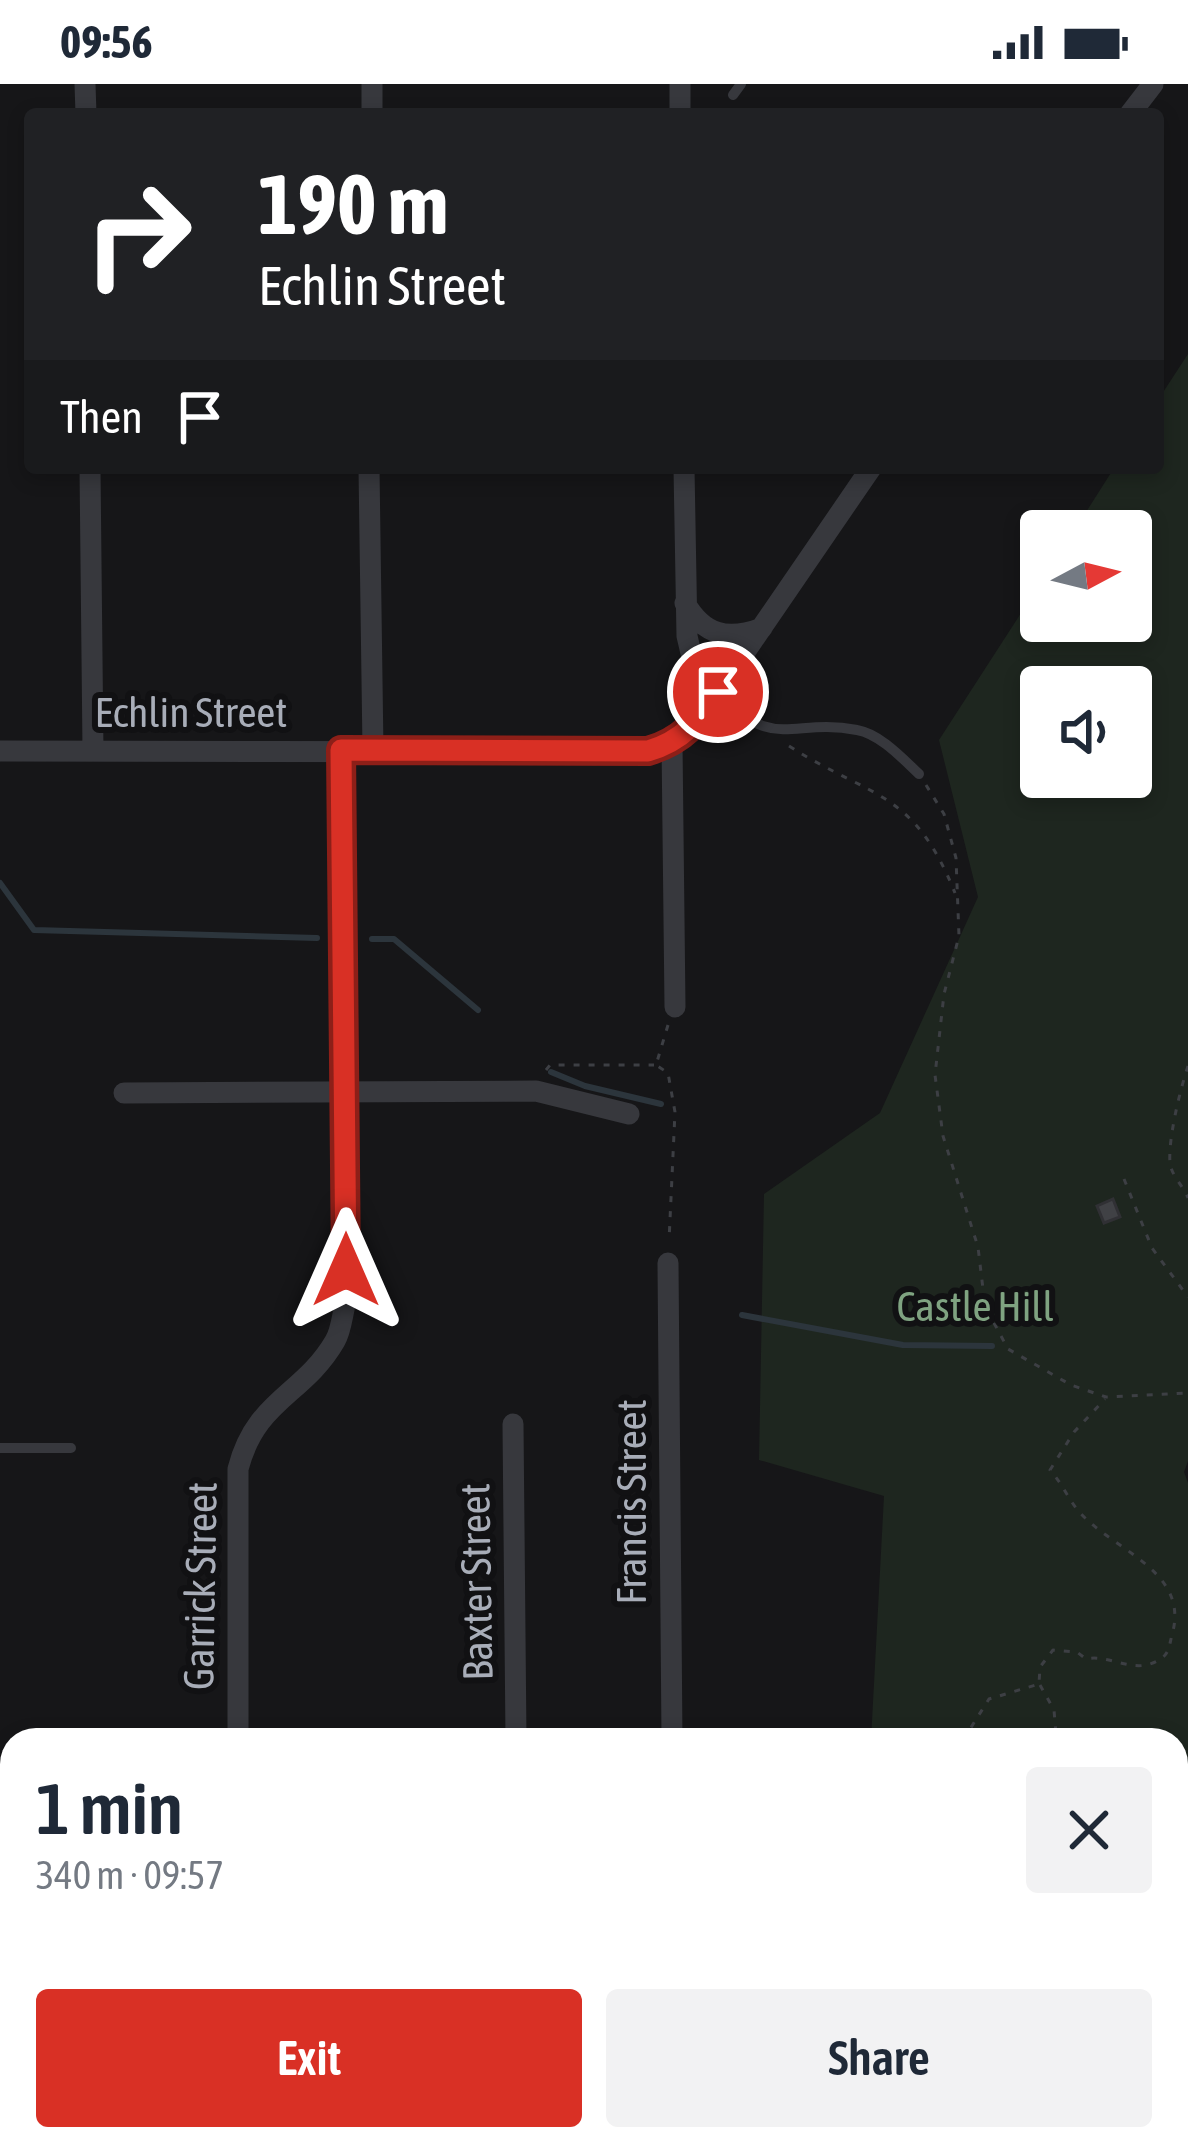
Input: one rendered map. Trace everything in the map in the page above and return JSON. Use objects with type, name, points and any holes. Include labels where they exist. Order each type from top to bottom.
[{"type":"street","points":[[1135,108],[1153,84]]},
{"type":"street","points":[[90,474],[93,751]]},
{"type":"street","points":[[370,474],[373,750]]},
{"type":"street","points":[[684,474],[685,602],[693,662],[718,692]]},
{"type":"street","points":[[675,1007],[672,743],[697,722],[868,474]]},
{"type":"street","points":[[685,602],[707,631],[731,636],[762,628]]},
{"type":"street","name":"Echlin Street","points":[[0,751],[627,752],[672,743]]},
{"type":"street","name":"Garrick Street","points":[[238,1728],[238,1469],[246,1438],[338,1337],[345,1304],[341,750]]},
{"type":"street","points":[[124,1093],[536,1091],[629,1114]]},
{"type":"street","name":"Francis Street","points":[[668,1263],[672,1728]]},
{"type":"street","name":"Baxter Street","points":[[513,1424],[516,1728]]},
{"type":"lane","points":[[718,692],[738,713],[763,728],[861,730],[919,774]]},
{"type":"lane","points":[[0,1448],[71,1448]]},
{"type":"path","points":[[763,728],[794,750],[895,802],[926,833],[956,896]]},
{"type":"path","points":[[919,774],[944,814],[956,858],[959,936],[944,994],[935,1075],[943,1136],[979,1247],[988,1306],[1007,1349],[1071,1385],[1106,1397],[1188,1393]]},
{"type":"path","points":[[656,1066],[675,1007]]},
{"type":"path","points":[[536,1091],[550,1065],[656,1066],[668,1073],[675,1112],[668,1263]]},
{"type":"path","points":[[1188,1066],[1172,1126],[1170,1163],[1188,1198]]},
{"type":"path","points":[[1124,1179],[1152,1248],[1188,1297]]},
{"type":"path","points":[[1056,1728],[1054,1710],[1039,1684],[1040,1667],[1053,1649],[1077,1652],[1086,1659],[1096,1656],[1146,1666],[1168,1655],[1177,1624],[1173,1590],[1165,1579],[1076,1508],[1050,1470],[1074,1432],[1106,1397]]},
{"type":"path","points":[[971,1728],[989,1699],[1039,1684]]},
{"type":"green space","name":"Castle Hill","points":[[1188,354],[1188,1461],[1184,1472],[1188,1483],[1188,1728],[872,1728],[884,1496],[759,1460],[764,1194],[880,1113],[978,897],[939,740],[1020,615],[1020,642],[1152,642],[1152,510],[1087,510],[1110,474],[1164,474],[1164,391]]},
{"type":"building","points":[[1113,1199],[1120,1217],[1104,1223],[1097,1206]]},
{"type":"waterway","points":[[0,883],[34,930],[317,938]]},
{"type":"waterway","points":[[372,939],[394,939],[478,1010]]},
{"type":"waterway","points":[[551,1072],[585,1086],[661,1104]]},
{"type":"waterway","points":[[742,1315],[903,1345],[992,1346]]},
{"type":"route","points":[[346,1270],[341,750],[648,751],[687,733],[718,692]]}]
